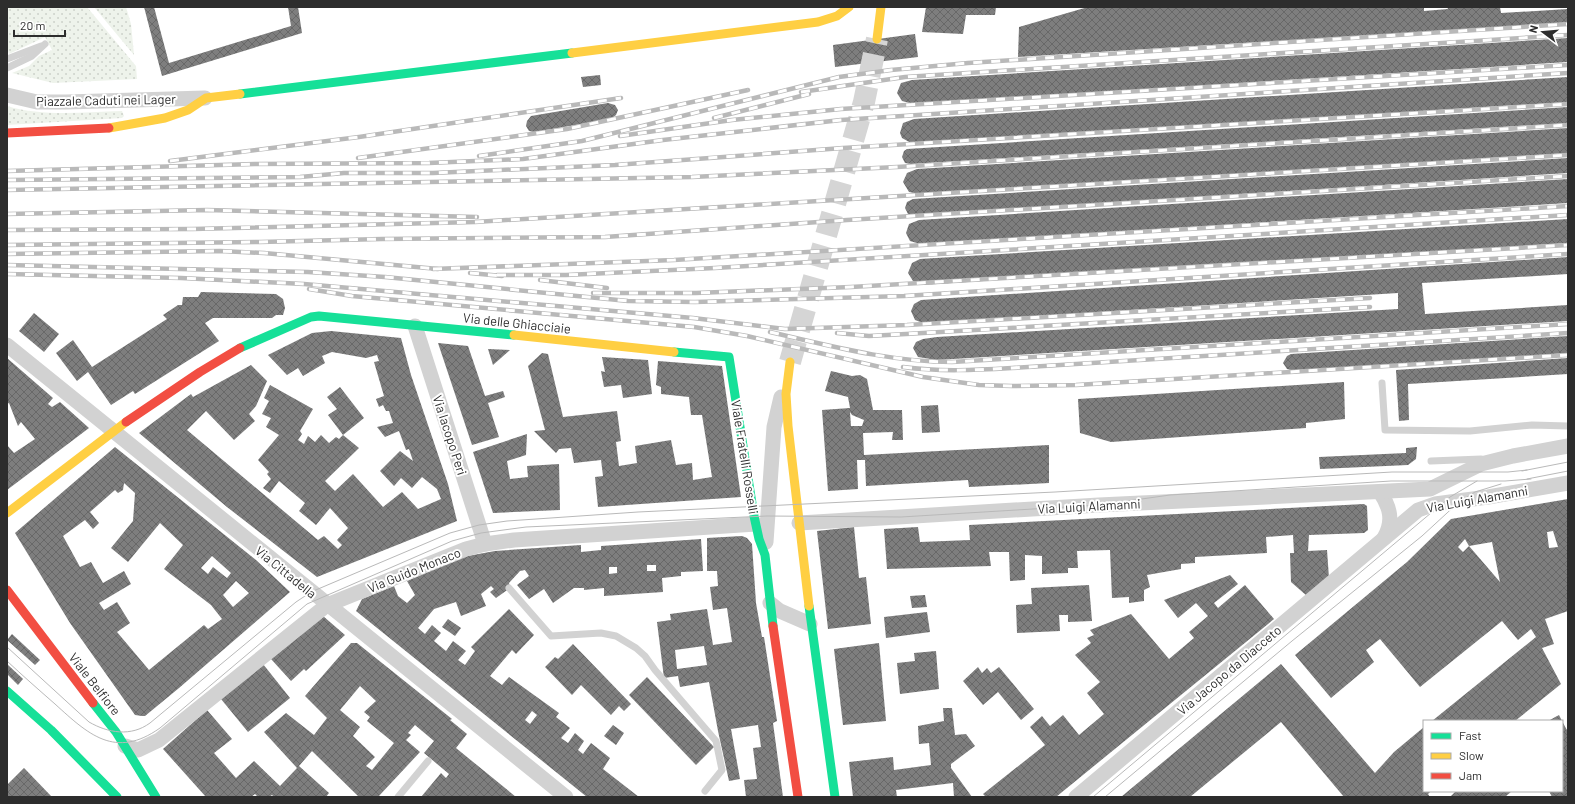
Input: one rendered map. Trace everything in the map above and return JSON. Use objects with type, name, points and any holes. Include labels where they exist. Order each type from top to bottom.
[{"type":"street","points":[[7,133],[138,125],[182,113],[206,98],[813,23],[831,19],[849,7]]},
{"type":"street","points":[[877,39],[881,7]]},
{"type":"street","name":"Piazzale Caduti nei Lager","points":[[7,95],[30,101],[66,102],[206,98]]},
{"type":"street","name":"Via delle Ghiacciaie","points":[[7,513],[112,431],[216,362],[248,344],[303,319],[319,316],[729,357]]},
{"type":"street","name":"Via Iacopo Peri","points":[[415,326],[486,548]]},
{"type":"street","name":"Via Cittadella","points":[[7,345],[566,797]]},
{"type":"street","name":"Viale Fratelli Rosselli","points":[[729,357],[756,524],[765,555],[770,603],[798,797]]},
{"type":"street","points":[[790,365],[787,410],[810,624],[835,797]]},
{"type":"street","name":"Viale Fratelli Rosselli","points":[[765,555],[776,418],[790,365]]},
{"type":"street","name":"Via Luigi Alamanni","points":[[799,522],[1099,505],[1430,489],[1441,485],[1473,466],[1499,459],[1568,446]]},
{"type":"street","name":"Via Luigi Alamanni","points":[[1381,542],[1413,514],[1429,506],[1568,483]]},
{"type":"street","points":[[1380,492],[1388,506],[1390,518],[1387,533],[1381,542]]},
{"type":"street","name":"Via Guido Monaco","points":[[125,746],[138,750],[159,740],[327,605],[466,549],[756,524]]},
{"type":"street","name":"Via Jacopo da Diacceto","points":[[1076,797],[1381,542]]},
{"type":"street","name":"Viale Belfiore","points":[[7,590],[125,746],[156,797]]},
{"type":"street","points":[[770,603],[780,611],[810,624]]},
{"type":"street","points":[[7,691],[51,730],[117,797]]},
{"type":"lane","points":[[7,59],[45,44],[32,56],[7,68]]},
{"type":"lane","points":[[1382,383],[1384,430],[1470,431],[1532,426],[1568,426]]},
{"type":"lane","points":[[1431,461],[1499,459]]},
{"type":"lane","points":[[509,588],[551,636],[601,633],[626,641],[645,656],[654,670],[716,741],[722,770],[705,791]]},
{"type":"lane","points":[[398,797],[428,761]]},
{"type":"shaded area","points":[[7,7],[87,7],[136,66],[137,79],[53,83],[12,73],[29,66],[39,56],[52,50],[45,37],[9,54],[7,48]]},
{"type":"shaded area","points":[[94,7],[126,7],[131,24],[134,55]]},
{"type":"shaded area","points":[[7,106],[35,112],[49,113],[122,111],[124,116],[122,118],[7,125]]},
{"type":"building","points":[[144,7],[154,7],[169,63],[291,26],[288,7],[298,7],[302,33],[162,76]]},
{"type":"building","points":[[926,7],[996,7],[995,15],[966,15],[963,34],[922,32]]},
{"type":"building","points":[[1088,7],[1424,7],[1424,11],[1448,9],[1447,7],[1500,7],[1501,13],[1568,9],[1568,23],[1018,57],[1019,27]]},
{"type":"building","points":[[915,34],[918,57],[835,67],[833,45]]},
{"type":"building","points":[[1568,38],[1568,62],[913,104],[902,101],[897,93],[901,83],[912,80]]},
{"type":"building","points":[[600,75],[601,85],[583,87],[581,77]]},
{"type":"building","points":[[1568,77],[1568,102],[911,143],[902,138],[900,133],[903,123],[914,119]]},
{"type":"building","points":[[608,103],[615,105],[618,110],[616,115],[611,119],[534,132],[529,131],[526,126],[527,121],[531,116]]},
{"type":"building","points":[[1568,107],[1568,123],[911,164],[905,163],[902,157],[904,151],[907,149]]},
{"type":"building","points":[[1568,128],[1568,153],[920,194],[909,192],[903,182],[907,173],[917,169]]},
{"type":"building","points":[[1568,158],[1568,173],[914,215],[908,214],[905,208],[907,202],[913,199]]},
{"type":"building","points":[[1568,179],[1568,203],[920,244],[910,241],[906,233],[909,224],[919,220]]},
{"type":"building","points":[[1568,219],[1568,243],[922,285],[913,281],[908,273],[912,263],[920,259]]},
{"type":"building","points":[[1568,257],[1568,274],[1422,283],[1425,314],[1568,305],[1568,321],[937,360],[918,357],[913,348],[916,342],[923,339],[937,337],[1398,309],[1398,293],[923,323],[915,320],[911,311],[914,304],[921,300]]},
{"type":"building","points":[[201,292],[276,294],[283,299],[285,308],[283,315],[276,315],[272,318],[213,318],[205,323],[219,341],[135,394],[133,391],[111,405],[88,372],[77,381],[56,353],[73,340],[92,367],[167,319],[163,315],[178,305],[182,305],[183,297],[198,297]]},
{"type":"building","points":[[34,313],[59,334],[44,352],[19,331]]},
{"type":"building","points":[[331,331],[401,338],[411,375],[448,484],[457,521],[317,577],[227,507],[139,433],[191,394],[193,397],[251,365],[267,381],[256,406],[249,414],[255,421],[234,440],[206,411],[187,430],[318,540],[324,536],[338,549],[342,545],[337,540],[348,528],[330,508],[316,525],[299,511],[305,503],[279,481],[270,493],[263,488],[271,479],[267,474],[269,472],[258,460],[279,435],[266,427],[271,418],[262,414],[269,401],[264,398],[270,385],[313,409],[300,431],[302,434],[298,440],[304,444],[308,436],[315,442],[321,435],[329,443],[336,437],[339,439],[343,435],[359,448],[325,481],[335,491],[353,474],[383,507],[402,492],[418,509],[441,499],[437,489],[422,477],[412,488],[401,478],[394,486],[380,471],[400,451],[413,461],[409,449],[406,450],[399,431],[385,437],[377,427],[393,423],[389,411],[386,411],[383,405],[379,407],[376,399],[384,396],[374,362],[379,361],[377,355],[366,358],[332,352],[322,356],[325,363],[303,376],[298,368],[287,375],[268,355],[312,333]]},
{"type":"building","points":[[1568,336],[1568,353],[1308,370],[1287,369],[1283,363],[1287,356],[1291,354]]},
{"type":"building","points":[[438,343],[468,346],[485,396],[503,391],[505,397],[488,403],[499,437],[472,445]]},
{"type":"building","points":[[488,349],[510,350],[493,365]]},
{"type":"building","points":[[542,353],[548,354],[563,417],[617,411],[621,441],[616,442],[619,466],[637,463],[635,446],[671,440],[676,465],[692,463],[693,480],[712,477],[702,415],[691,415],[689,397],[661,394],[661,387],[656,385],[658,361],[722,366],[741,497],[598,507],[595,477],[603,476],[601,460],[574,463],[571,448],[559,449],[556,453],[534,431],[545,430],[528,366]]},
{"type":"building","points":[[602,357],[648,360],[652,394],[623,398],[621,385],[604,387],[601,371],[605,372]]},
{"type":"building","points":[[7,358],[53,398],[48,404],[52,407],[60,402],[89,428],[7,490],[7,445],[14,453],[35,439],[21,422],[18,426],[9,403],[7,404]]},
{"type":"building","points":[[1568,358],[1568,374],[1408,384],[1409,420],[1399,421],[1396,370]]},
{"type":"building","points":[[831,371],[852,376],[860,375],[867,379],[873,410],[902,410],[903,440],[892,440],[893,432],[863,433],[864,455],[1049,445],[1049,483],[969,487],[968,480],[866,486],[865,460],[857,460],[858,489],[828,491],[822,410],[850,408],[848,397],[825,391]],"holes":[[[850,412],[852,415],[864,420],[862,426],[851,426]]]},
{"type":"building","points":[[1344,382],[1345,419],[1306,423],[1306,428],[1111,442],[1080,433],[1078,399]]},
{"type":"building","points":[[340,387],[364,418],[343,435],[328,415],[337,409],[327,397]]},
{"type":"building","points":[[938,405],[940,432],[922,433],[921,406]]},
{"type":"building","points":[[527,434],[526,455],[507,461],[510,479],[528,477],[527,466],[559,464],[560,510],[493,513],[473,452]]},
{"type":"building","points":[[115,447],[256,560],[290,592],[145,716],[135,715],[70,623],[15,533]],"holes":[[[124,483],[135,493],[133,521],[111,548],[128,562],[160,523],[183,545],[164,569],[211,605],[222,619],[208,629],[204,625],[149,670],[117,632],[130,623],[117,602],[104,610],[99,603],[131,584],[124,571],[103,583],[91,562],[80,567],[63,536],[85,520],[93,529],[99,523],[90,512],[115,490],[118,493],[123,490]],[[212,556],[231,573],[227,578],[213,567],[208,574],[201,568]],[[236,581],[249,593],[233,607],[223,595]]]},
{"type":"building","points":[[1417,447],[1416,459],[1408,465],[1320,469],[1319,457],[1406,453],[1406,448]]},
{"type":"building","points":[[1568,499],[1568,611],[1545,619],[1554,644],[1542,648],[1561,684],[1516,720],[1433,720],[1536,637],[1531,629],[1518,640],[1502,621],[1420,687],[1380,639],[1366,650],[1374,662],[1331,698],[1295,655],[1407,562],[1451,519]],"holes":[[[1553,531],[1558,547],[1549,548],[1547,532]],[[1465,539],[1469,546],[1463,552],[1458,547]],[[1492,542],[1500,582],[1469,546]]]},
{"type":"building","points":[[1364,504],[1367,506],[1368,530],[1364,533],[1309,535],[1308,551],[1327,550],[1329,578],[1307,596],[1291,582],[1290,553],[1294,553],[1293,535],[1266,537],[1267,553],[1195,557],[1195,563],[1181,564],[1181,569],[1147,575],[1150,587],[1144,590],[1144,601],[1129,603],[1129,597],[1112,598],[1110,550],[1077,551],[1078,568],[1068,568],[1068,573],[1042,574],[1042,556],[1025,555],[1025,580],[1010,581],[1009,552],[989,552],[991,566],[887,569],[884,529],[918,527],[920,542],[970,540],[969,525]]},
{"type":"building","points":[[854,527],[859,578],[866,577],[871,624],[828,629],[817,531]]},
{"type":"building","points":[[742,536],[747,538],[752,544],[756,603],[762,637],[764,637],[777,721],[773,723],[783,797],[746,797],[744,780],[757,779],[753,748],[761,747],[758,725],[731,729],[740,779],[729,781],[709,682],[680,687],[678,676],[664,678],[657,622],[671,620],[670,614],[707,609],[713,645],[732,642],[727,608],[713,610],[710,587],[718,586],[717,571],[707,571],[707,538]],"holes":[[[704,646],[707,665],[677,669],[675,650]]]},
{"type":"building","points":[[701,539],[703,571],[681,572],[681,576],[662,578],[663,592],[604,596],[604,588],[584,590],[584,588],[574,588],[553,603],[544,589],[529,599],[517,585],[529,576],[525,570],[520,571],[509,583],[510,588],[496,598],[490,592],[494,589],[491,586],[481,594],[486,606],[461,616],[456,602],[434,609],[418,628],[425,634],[432,625],[441,633],[434,641],[446,651],[453,641],[466,651],[458,660],[465,665],[475,651],[471,647],[509,609],[534,635],[516,654],[512,650],[490,676],[502,685],[509,677],[559,713],[556,717],[570,728],[561,738],[568,743],[575,733],[584,741],[578,750],[583,754],[591,743],[610,758],[603,769],[639,797],[587,797],[356,611],[362,599],[394,586],[398,596],[407,603],[415,595],[407,581],[462,557],[495,551],[581,545],[581,552],[601,550],[601,546]],"holes":[[[647,565],[656,565],[656,571],[647,571]],[[609,567],[617,567],[617,573],[609,574]],[[532,711],[537,715],[530,724],[525,720]]]},
{"type":"building","points":[[1230,575],[1238,584],[1214,603],[1218,608],[1245,585],[1274,619],[1056,797],[986,797],[983,794],[1045,745],[1030,727],[1042,716],[1050,726],[1063,715],[1079,735],[1104,714],[1087,693],[1100,682],[1075,655],[1091,643],[1087,638],[1094,635],[1090,630],[1131,614],[1169,659],[1194,638],[1189,632],[1208,616],[1196,603],[1178,618],[1164,600]]},
{"type":"building","points":[[1089,585],[1092,621],[1068,622],[1068,615],[1059,615],[1060,631],[1017,633],[1016,605],[1032,604],[1031,588]]},
{"type":"building","points":[[925,595],[927,607],[912,608],[910,596]]},
{"type":"building","points":[[927,612],[930,632],[886,638],[884,617]]},
{"type":"building","points":[[323,616],[345,635],[306,671],[304,669],[291,681],[271,659]]},
{"type":"building","points":[[448,619],[461,628],[455,636],[442,627]]},
{"type":"building","points":[[12,634],[40,660],[35,665],[7,640]]},
{"type":"building","points":[[351,643],[357,643],[452,719],[450,720],[467,734],[456,748],[516,797],[421,797],[441,773],[446,778],[449,774],[424,753],[434,741],[415,725],[408,733],[411,735],[406,740],[420,752],[378,797],[359,797],[312,751],[299,766],[329,793],[326,797],[274,797],[272,795],[269,797],[258,797],[255,794],[251,797],[206,797],[163,749],[207,710],[232,739],[214,753],[236,778],[254,761],[280,786],[297,768],[264,732],[286,713],[314,735],[327,718],[305,696]],"holes":[[[360,686],[376,701],[364,712],[370,717],[367,721],[394,743],[372,770],[366,766],[375,757],[353,736],[360,727],[340,710]]]},
{"type":"building","points":[[879,643],[886,721],[843,725],[834,649]]},
{"type":"building","points":[[573,644],[631,704],[624,711],[619,706],[611,715],[581,685],[572,695],[545,667],[555,657],[558,659]]},
{"type":"building","points":[[936,651],[939,689],[900,694],[897,663],[915,661],[914,653]]},
{"type":"building","points":[[7,664],[23,679],[18,685],[7,674]]},
{"type":"building","points":[[263,664],[290,698],[248,732],[221,699]]},
{"type":"building","points":[[1281,664],[1375,773],[1394,752],[1423,728],[1423,792],[1430,792],[1428,794],[1430,797],[1344,797],[1281,722],[1190,797],[1121,797]]},
{"type":"building","points":[[978,667],[982,673],[987,668],[991,673],[999,667],[1034,709],[1021,720],[998,692],[983,705],[963,681]]},
{"type":"building","points":[[647,677],[714,747],[696,765],[629,695]]},
{"type":"building","points":[[943,708],[952,708],[955,735],[966,734],[975,746],[951,764],[951,768],[972,797],[954,797],[953,783],[896,790],[897,797],[853,797],[849,762],[893,757],[894,770],[931,765],[929,743],[919,744],[918,726],[944,721]]},
{"type":"building","points":[[1559,715],[1562,720],[1550,720]]},
{"type":"building","points":[[1563,723],[1568,732],[1568,797],[1552,797],[1550,792],[1563,792]]},
{"type":"building","points":[[613,725],[624,733],[616,745],[604,736]]},
{"type":"building","points":[[24,768],[52,797],[7,797],[7,785]]},
{"type":"building","points":[[1455,792],[1511,792],[1505,797],[1450,797]]},
{"type":"tunnel","points":[[790,362],[864,102],[877,39]]},
{"type":"tram line","points":[[1522,471],[1568,462]]},
{"type":"tram line","points":[[7,647],[89,722],[104,729],[127,732],[150,723],[296,602],[311,592],[450,533],[479,525],[507,521],[638,512],[1055,492],[1392,472],[1508,472],[1527,470]]},
{"type":"tram line","points":[[1527,479],[1568,471]]},
{"type":"tram line","points":[[7,661],[67,715],[91,733],[103,739],[116,742],[129,742],[144,737],[160,728],[307,604],[452,541],[481,533],[526,527],[767,516],[901,517],[1099,505],[1170,495],[1391,481],[1505,481],[1531,479]]},
{"type":"tram line","points":[[1093,797],[1450,497],[1477,481]]},
{"type":"tram line","points":[[1105,797],[1292,641],[1422,536],[1459,502],[1475,492],[1501,484]]},
{"type":"railway","points":[[479,156],[582,141],[839,77],[891,70],[968,63],[1568,24]]},
{"type":"railway","points":[[801,92],[905,77],[1568,35]]},
{"type":"railway","points":[[620,136],[732,120],[841,109],[1568,65]]},
{"type":"railway","points":[[7,171],[255,164],[429,163],[523,159],[663,140],[841,120],[1568,73]]},
{"type":"railway","points":[[358,158],[567,129],[748,90]]},
{"type":"railway","points":[[714,118],[809,94]]},
{"type":"railway","points":[[170,161],[359,137],[621,98]]},
{"type":"railway","points":[[7,180],[300,177],[344,173],[433,173],[615,165],[843,148],[1568,104]]},
{"type":"railway","points":[[7,190],[692,177],[897,167],[1568,125]]},
{"type":"railway","points":[[7,230],[193,229],[475,222],[1568,155]]},
{"type":"railway","points":[[7,245],[605,237],[847,220],[1568,176]]},
{"type":"railway","points":[[433,269],[674,260],[1568,206]]},
{"type":"railway","points":[[7,214],[207,210],[477,217]]},
{"type":"railway","points":[[497,275],[566,275],[715,268],[1568,215]]},
{"type":"railway","points":[[593,293],[696,293],[851,287],[1568,245]]},
{"type":"railway","points":[[7,254],[220,251],[264,253],[438,269]]},
{"type":"railway","points":[[7,265],[308,272],[385,277],[628,301],[695,302],[904,296],[1568,254]]},
{"type":"railway","points":[[470,273],[502,276]]},
{"type":"railway","points":[[7,274],[181,278],[304,284],[693,318],[785,329],[907,325],[1370,298]]},
{"type":"railway","points":[[540,280],[607,288]]},
{"type":"railway","points":[[309,289],[352,296],[694,327],[747,336],[923,377],[979,385],[1076,385],[1568,355]]},
{"type":"railway","points":[[837,333],[869,336],[1370,307]]},
{"type":"railway","points":[[770,332],[838,348],[883,356],[952,362],[1568,324]]},
{"type":"railway","points":[[903,367],[944,370],[998,369],[1568,333]]},
{"type":"traffic: fast","points":[[240,94],[572,53]]},
{"type":"traffic: fast","points":[[240,348],[311,317],[319,316],[514,335]]},
{"type":"traffic: fast","points":[[674,352],[729,357],[754,516],[759,539],[765,555],[773,626]]},
{"type":"traffic: fast","points":[[809,606],[835,797]]},
{"type":"traffic: fast","points":[[7,691],[51,730],[117,797]]},
{"type":"traffic: fast","points":[[93,703],[116,732],[156,797]]},
{"type":"traffic: slow","points":[[572,53],[818,22],[837,16],[849,7]]},
{"type":"traffic: slow","points":[[877,39],[881,7]]},
{"type":"traffic: slow","points":[[109,128],[165,118],[188,110],[206,98],[240,94]]},
{"type":"traffic: slow","points":[[514,335],[674,352]]},
{"type":"traffic: slow","points":[[790,362],[786,394],[788,426],[809,606]]},
{"type":"traffic: slow","points":[[7,513],[126,422]]},
{"type":"traffic: jam","points":[[7,133],[109,128]]},
{"type":"traffic: jam","points":[[126,422],[200,372],[240,348]]},
{"type":"traffic: jam","points":[[7,590],[93,703]]},
{"type":"traffic: jam","points":[[773,626],[798,797]]}]
